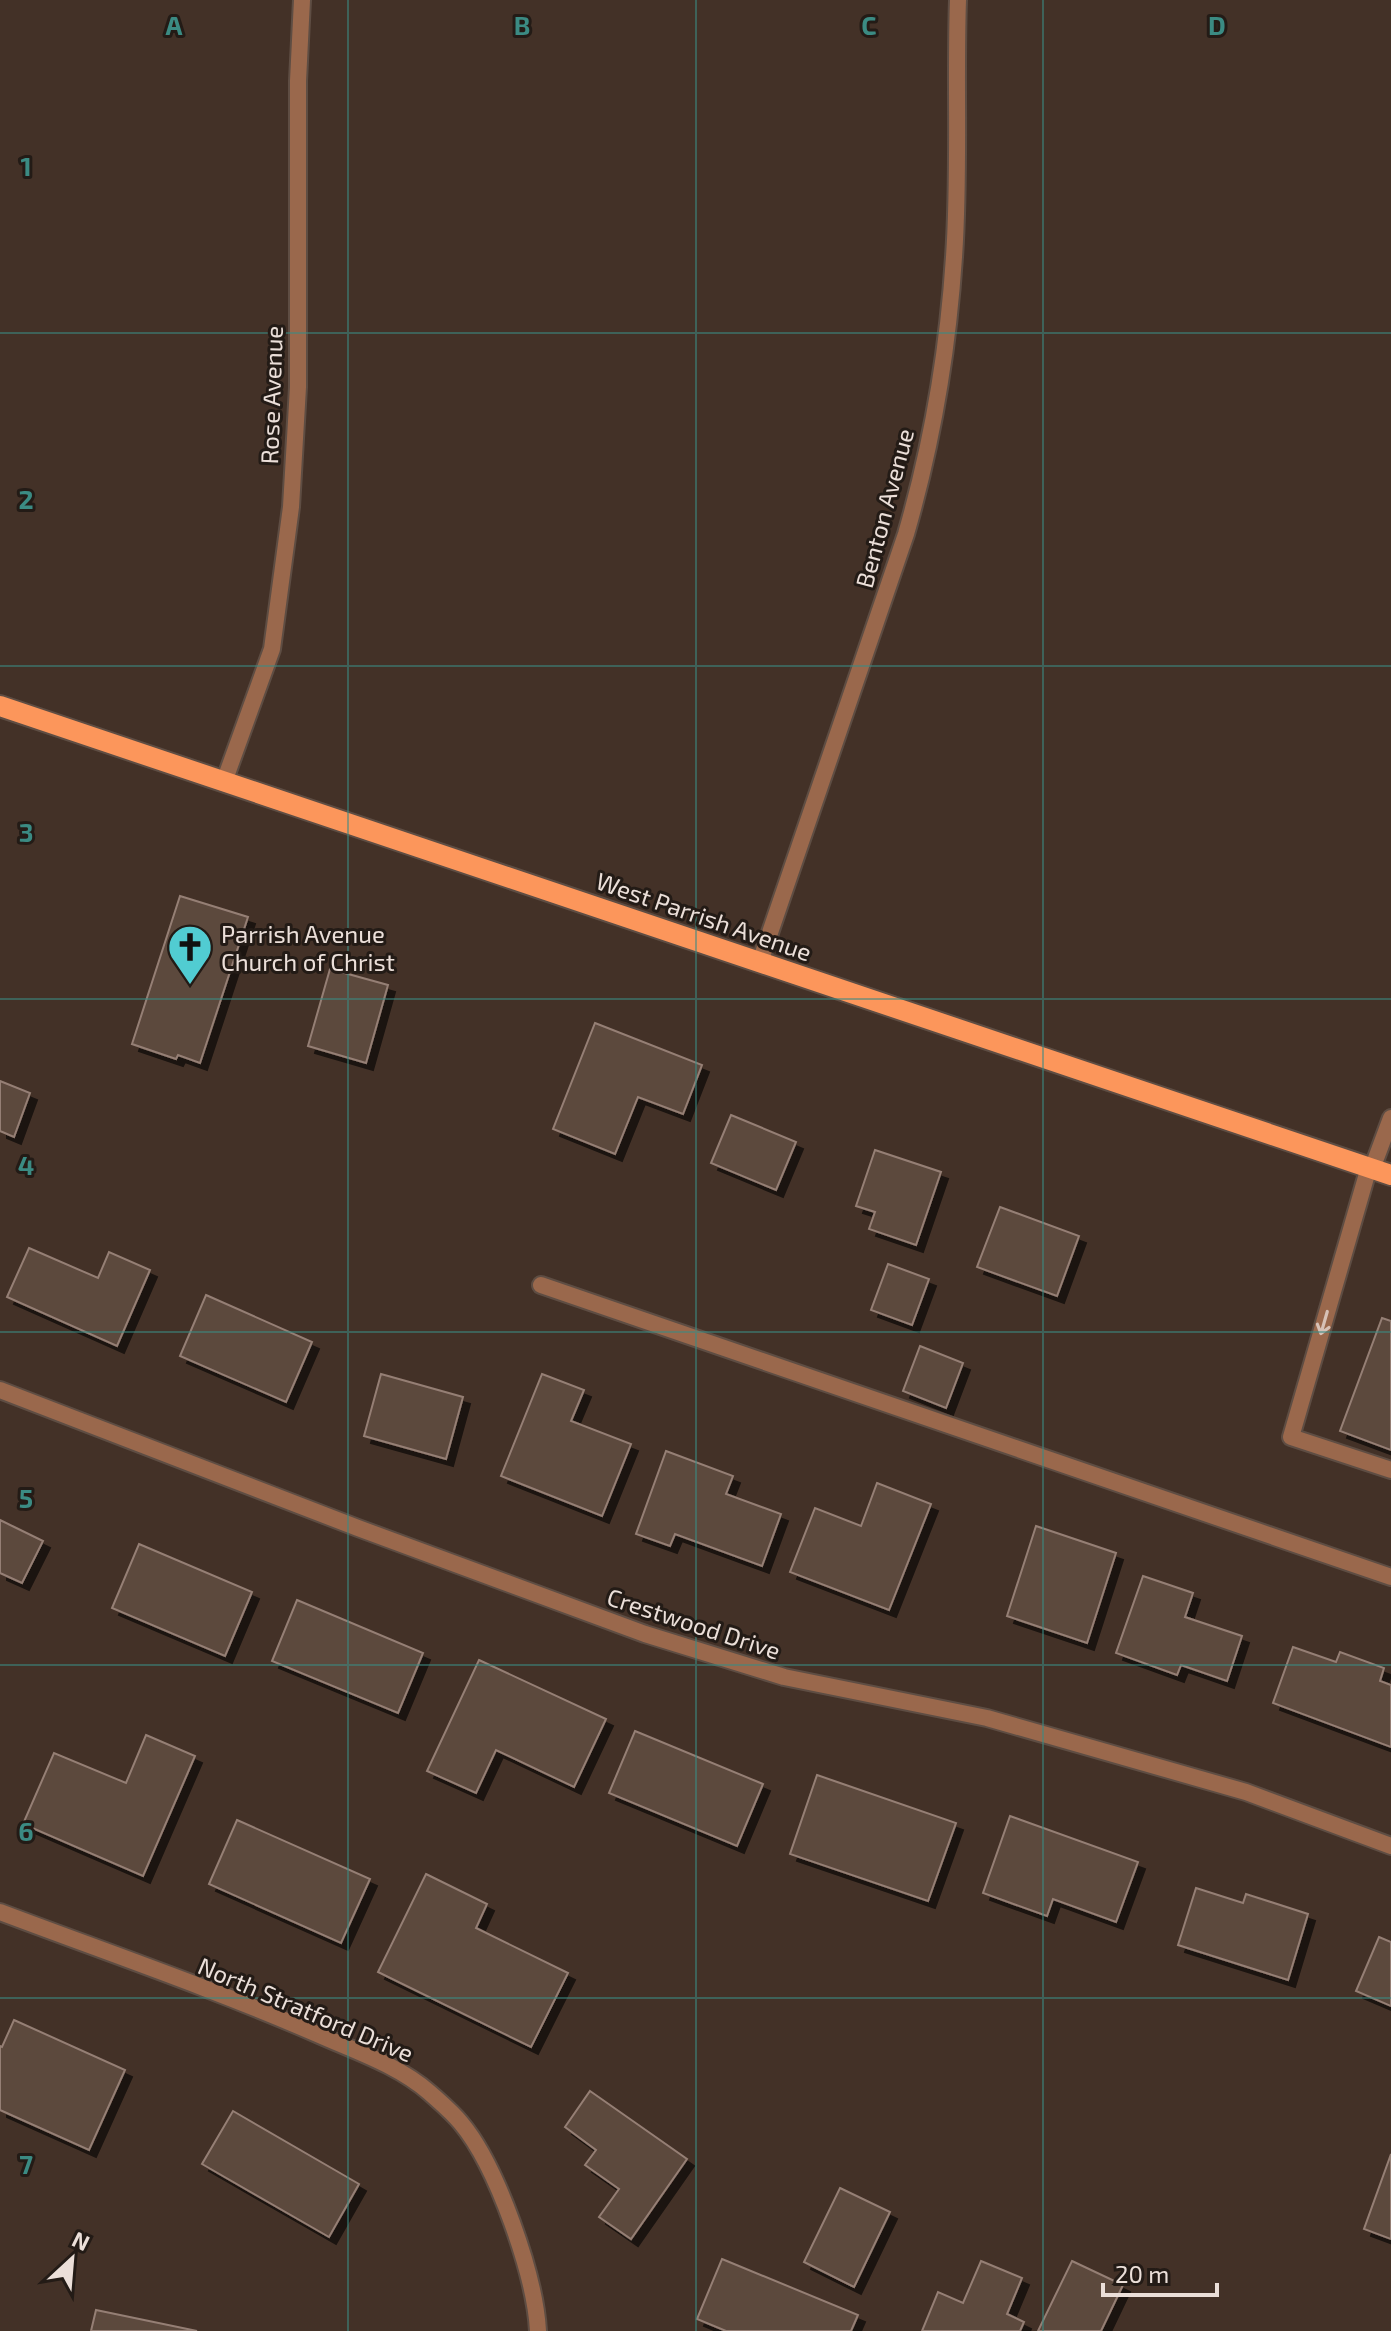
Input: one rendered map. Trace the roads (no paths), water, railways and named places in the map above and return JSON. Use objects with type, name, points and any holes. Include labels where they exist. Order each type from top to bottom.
[{"type":"main road","name":"West Parrish Avenue","points":[[0,706],[1377,1170]]},
{"type":"street","name":"Rose Avenue","points":[[224,782],[272,649],[291,507],[298,387],[298,81],[302,0]]},
{"type":"street","name":"Benton Avenue","points":[[760,962],[922,479],[942,367],[954,257],[958,0]]},
{"type":"street","points":[[1391,1118],[1377,1170],[1346,1248],[1291,1437],[1391,1470]]},
{"type":"street","points":[[541,1285],[1391,1577]]},
{"type":"street","name":"Crestwood Drive","points":[[0,1390],[358,1528],[645,1634],[784,1677],[1018,1726],[1246,1792],[1391,1846]]},
{"type":"street","name":"North Stratford Drive","points":[[0,1912],[280,2018],[386,2064],[428,2091],[460,2122],[486,2160],[518,2239],[537,2312],[538,2331]]},
{"type":"place","name":"Parrish Avenue Church of Christ","points":[[190,986]]}]
